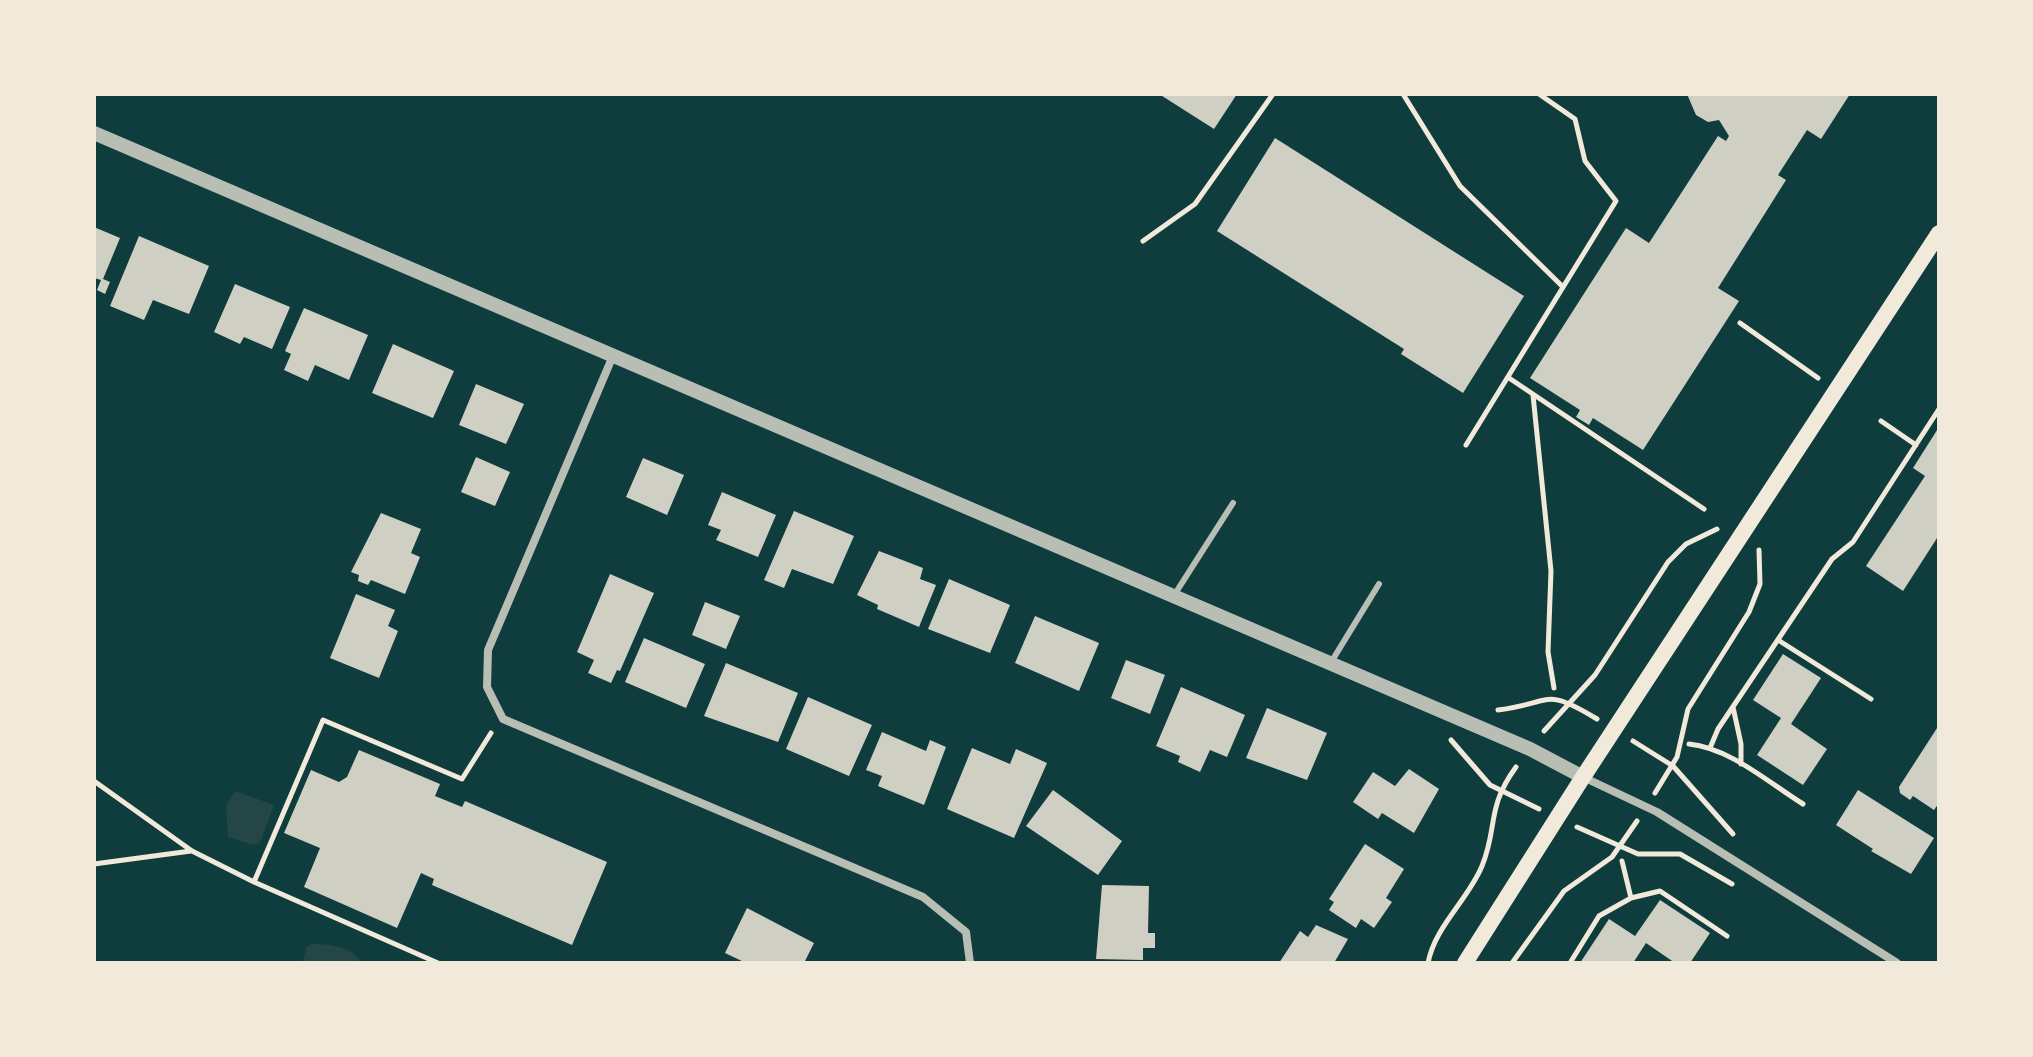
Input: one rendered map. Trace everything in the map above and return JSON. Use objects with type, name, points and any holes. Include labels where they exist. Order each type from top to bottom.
[{"type":"main road","points":[[1465,963],[1939,233]]},
{"type":"street","points":[[94,133],[1428,706],[1646,806],[1767,878],[1897,963]]},
{"type":"street","points":[[612,358],[488,650],[487,687],[503,719],[923,897],[966,932],[970,963]]},
{"type":"lane","points":[[1173,597],[1233,503]]},
{"type":"lane","points":[[1330,664],[1379,584]]},
{"type":"path","points":[[1143,241],[1195,204],[1273,94]]},
{"type":"path","points":[[1403,94],[1460,186],[1563,287]]},
{"type":"path","points":[[1466,445],[1616,201],[1585,161],[1575,119],[1539,94]]},
{"type":"path","points":[[1740,323],[1836,390]]},
{"type":"path","points":[[1509,378],[1704,509]]},
{"type":"path","points":[[1533,395],[1551,571],[1548,652],[1554,688]]},
{"type":"path","points":[[1710,748],[1733,705],[1832,559],[1853,542],[1939,409]]},
{"type":"path","points":[[1881,421],[1916,445]]},
{"type":"path","points":[[1512,963],[1564,891],[1603,865],[1620,847],[1677,757],[1688,709],[1749,612],[1758,591],[1758,510],[1686,544],[1674,556],[1595,675],[1553,720]]},
{"type":"path","points":[[1778,640],[1871,699]]},
{"type":"path","points":[[1733,705],[1741,744],[1741,765]]},
{"type":"path","points":[[1428,706],[1454,744],[1485,780],[1500,791],[1645,856],[1670,852],[1680,854],[1727,883],[1767,878]]},
{"type":"path","points":[[254,882],[323,720],[462,779],[503,719]]},
{"type":"path","points":[[1689,744],[1710,748],[1803,804]]},
{"type":"path","points":[[1428,963],[1435,941],[1481,868],[1492,814],[1500,791],[1511,774]]},
{"type":"path","points":[[94,781],[192,851],[254,882],[438,963]]},
{"type":"path","points":[[94,864],[192,851]]},
{"type":"path","points":[[1622,861],[1631,898]]},
{"type":"path","points":[[1570,963],[1599,916],[1631,898],[1660,891],[1727,936]]},
{"type":"shaded area","points":[[235,791],[274,805],[260,843],[253,845],[228,837],[226,805]]},
{"type":"shaded area","points":[[311,944],[346,950],[362,963],[303,963],[306,948]]},
{"type":"building","points":[[1159,94],[1237,94],[1214,129]]},
{"type":"building","points":[[1687,94],[1850,94],[1821,139],[1807,130],[1778,175],[1786,180],[1718,288],[1739,301],[1643,450],[1593,418],[1589,425],[1576,417],[1580,410],[1530,378],[1626,228],[1649,243],[1718,136],[1726,141],[1729,136],[1719,120],[1708,122],[1696,115]]},
{"type":"building","points":[[1275,138],[1524,296],[1463,393],[1401,354],[1404,349],[1217,231]]},
{"type":"building","points":[[94,227],[120,238],[103,279],[110,282],[105,294],[97,290],[101,280],[94,278]]},
{"type":"building","points":[[139,236],[209,266],[189,314],[153,300],[144,320],[110,306]]},
{"type":"building","points":[[235,284],[290,307],[272,349],[244,337],[240,344],[214,332]]},
{"type":"building","points":[[304,308],[368,335],[349,380],[315,365],[308,381],[284,370],[291,354],[285,351]]},
{"type":"building","points":[[393,344],[454,371],[433,418],[372,393]]},
{"type":"building","points":[[476,384],[524,404],[506,444],[459,425]]},
{"type":"building","points":[[1939,427],[1939,535],[1903,591],[1866,566],[1925,476],[1913,468]]},
{"type":"building","points":[[476,457],[510,472],[495,506],[461,492]]},
{"type":"building","points":[[643,458],[684,475],[667,515],[626,497]]},
{"type":"building","points":[[722,492],[776,515],[758,557],[716,540],[721,530],[708,525]]},
{"type":"building","points":[[794,511],[854,536],[833,584],[792,569],[784,588],[764,580]]},
{"type":"building","points":[[381,513],[421,529],[411,553],[420,557],[405,594],[371,580],[368,585],[358,581],[359,575],[351,572]]},
{"type":"building","points":[[879,551],[923,568],[920,579],[936,585],[919,627],[877,609],[878,605],[857,595]]},
{"type":"building","points":[[610,574],[654,593],[620,671],[617,670],[611,683],[588,673],[594,660],[577,652]]},
{"type":"building","points":[[949,579],[1010,605],[990,653],[928,629]]},
{"type":"building","points":[[356,594],[395,610],[388,626],[398,631],[379,678],[330,658]]},
{"type":"building","points":[[705,602],[740,616],[726,649],[692,635]]},
{"type":"building","points":[[1035,616],[1099,643],[1079,691],[1015,663]]},
{"type":"building","points":[[644,638],[705,664],[686,708],[625,682]]},
{"type":"building","points":[[1783,654],[1821,678],[1791,724],[1827,749],[1803,785],[1757,755],[1781,718],[1753,700]]},
{"type":"building","points":[[1126,660],[1165,675],[1150,714],[1111,698]]},
{"type":"building","points":[[726,663],[798,693],[778,742],[704,716]]},
{"type":"building","points":[[1181,687],[1245,715],[1227,757],[1210,750],[1200,772],[1178,762],[1180,756],[1156,746]]},
{"type":"building","points":[[808,697],[872,725],[849,776],[786,749]]},
{"type":"building","points":[[1267,708],[1327,733],[1307,780],[1246,758]]},
{"type":"building","points":[[1939,725],[1939,803],[1934,810],[1913,796],[1910,800],[1900,793],[1899,787]]},
{"type":"building","points":[[882,732],[926,751],[930,740],[946,747],[924,805],[878,786],[882,776],[866,770]]},
{"type":"building","points":[[972,748],[1010,764],[1016,749],[1047,763],[1014,838],[947,809]]},
{"type":"building","points":[[359,750],[440,784],[435,796],[462,807],[465,801],[607,862],[572,945],[432,885],[434,879],[421,873],[397,928],[304,887],[320,848],[284,833],[311,770],[339,782],[347,777]]},
{"type":"building","points":[[1409,769],[1439,789],[1414,833],[1382,813],[1378,819],[1353,802],[1373,772],[1395,786]]},
{"type":"building","points":[[1053,790],[1122,841],[1098,875],[1026,826]]},
{"type":"building","points":[[1858,790],[1934,838],[1911,874],[1871,851],[1873,849],[1836,825]]},
{"type":"building","points":[[1365,844],[1404,869],[1386,898],[1392,902],[1374,928],[1361,919],[1356,928],[1329,910],[1334,902],[1329,899]]},
{"type":"building","points":[[1102,885],[1149,886],[1148,933],[1155,933],[1155,948],[1143,948],[1143,960],[1096,959]]},
{"type":"building","points":[[1660,900],[1710,933],[1690,963],[1675,963],[1646,943],[1633,963],[1580,963],[1609,919],[1635,936]]},
{"type":"building","points":[[747,908],[814,943],[804,963],[746,963],[725,953]]},
{"type":"building","points":[[1316,925],[1348,939],[1334,963],[1279,963],[1300,931],[1308,937]]}]
